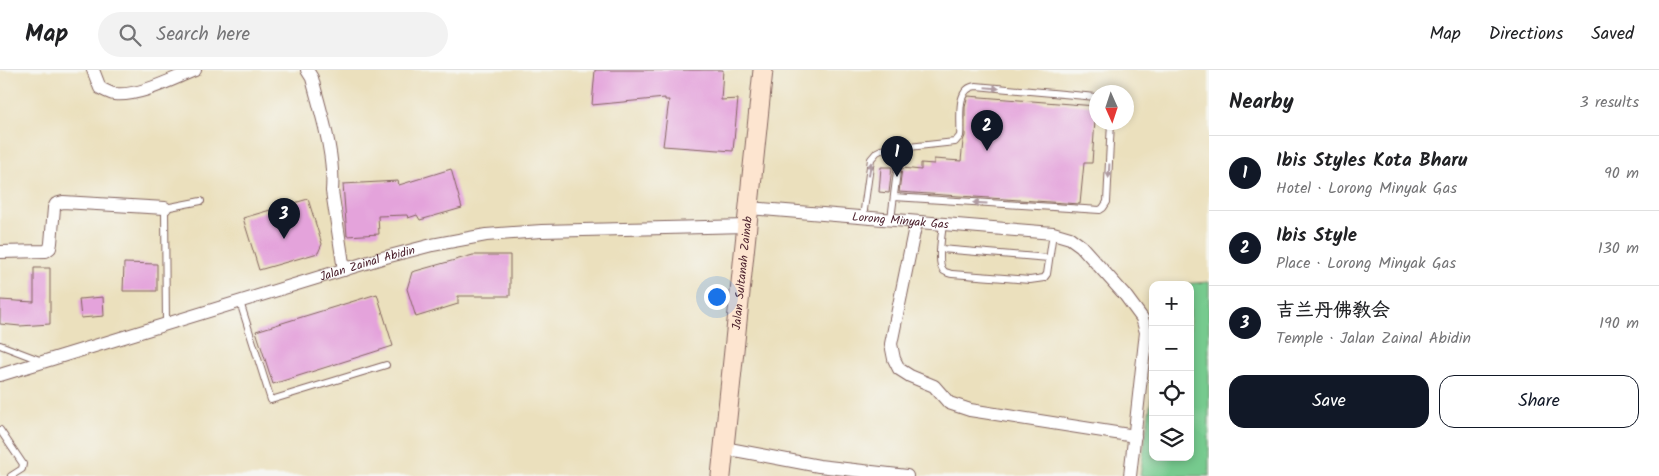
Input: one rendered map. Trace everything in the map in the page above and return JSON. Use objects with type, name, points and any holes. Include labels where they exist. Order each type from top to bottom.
[{"type":"main road","name":"Jalan Sultanah Zainab","points":[[721,476],[763,70]]},
{"type":"street","points":[[93,70],[100,88],[112,94],[128,94],[154,87],[196,70]]},
{"type":"street","points":[[308,70],[312,78],[328,143],[333,180],[332,191],[344,270]]},
{"type":"street","points":[[0,252],[46,251],[50,248],[54,208],[56,204],[63,202],[165,208]]},
{"type":"street","name":"Jalan Zainal Abidin","points":[[0,375],[432,245],[486,235],[748,217]]},
{"type":"street","name":"Lorong Minyak Gas","points":[[748,217],[863,217],[1053,233],[1070,238],[1081,246],[1126,295],[1142,318],[1146,332],[1130,476]]},
{"type":"street","points":[[916,222],[891,344],[894,359],[899,369],[934,386],[949,403],[970,410],[1135,436]]},
{"type":"street","points":[[724,448],[819,466],[907,476]]},
{"type":"lane","points":[[863,217],[874,155],[881,150],[951,144],[958,140],[960,108],[966,91],[972,86],[1089,96]]},
{"type":"lane","points":[[894,197],[1100,210],[1107,202],[1111,130]]},
{"type":"lane","points":[[891,220],[900,148]]},
{"type":"lane","points":[[166,324],[165,208],[201,201]]},
{"type":"lane","points":[[943,224],[940,266],[944,272],[952,274],[1039,280],[1044,278],[1047,274],[1053,233]]},
{"type":"lane","points":[[941,249],[1049,258]]},
{"type":"lane","points":[[240,302],[271,400],[386,365]]},
{"type":"lane","points":[[0,345],[43,362]]},
{"type":"lane","points":[[0,430],[23,464],[22,468],[11,476]]},
{"type":"green space","points":[[1209,282],[1209,476],[1140,476],[1149,413],[1149,461],[1194,461],[1194,283]]},
{"type":"building","points":[[595,70],[723,70],[721,100],[738,99],[733,151],[663,146],[669,100],[665,100],[665,98],[592,105]]},
{"type":"building","points":[[968,96],[1089,105],[1089,130],[1094,130],[1092,163],[1084,163],[1080,204],[899,192],[902,168],[921,170],[921,163],[934,164],[934,159],[961,161],[965,136],[965,107]]},
{"type":"building","points":[[881,167],[892,167],[889,193],[879,192]]},
{"type":"building","points":[[451,169],[462,208],[420,220],[417,215],[408,218],[407,215],[378,216],[379,234],[347,236],[343,184],[398,181],[399,185]]},
{"type":"building","points":[[308,199],[322,244],[318,253],[259,270],[243,218]]},
{"type":"building","points":[[473,255],[510,255],[510,296],[458,296],[458,304],[416,317],[407,289],[412,272]]},
{"type":"building","points":[[124,263],[157,264],[157,291],[123,291]]},
{"type":"building","points":[[34,268],[50,268],[50,324],[20,326],[0,324],[0,300],[34,302]]},
{"type":"building","points":[[377,294],[393,346],[273,384],[256,331]]},
{"type":"building","points":[[103,297],[104,316],[81,318],[79,299]]},
{"type":"place","name":"Ibis Style","points":[[987,151]]},
{"type":"place","name":"Ibis Styles Kota Bharu","points":[[897,177]]},
{"type":"place","name":"吉兰丹佛教会","points":[[284,239]]}]
